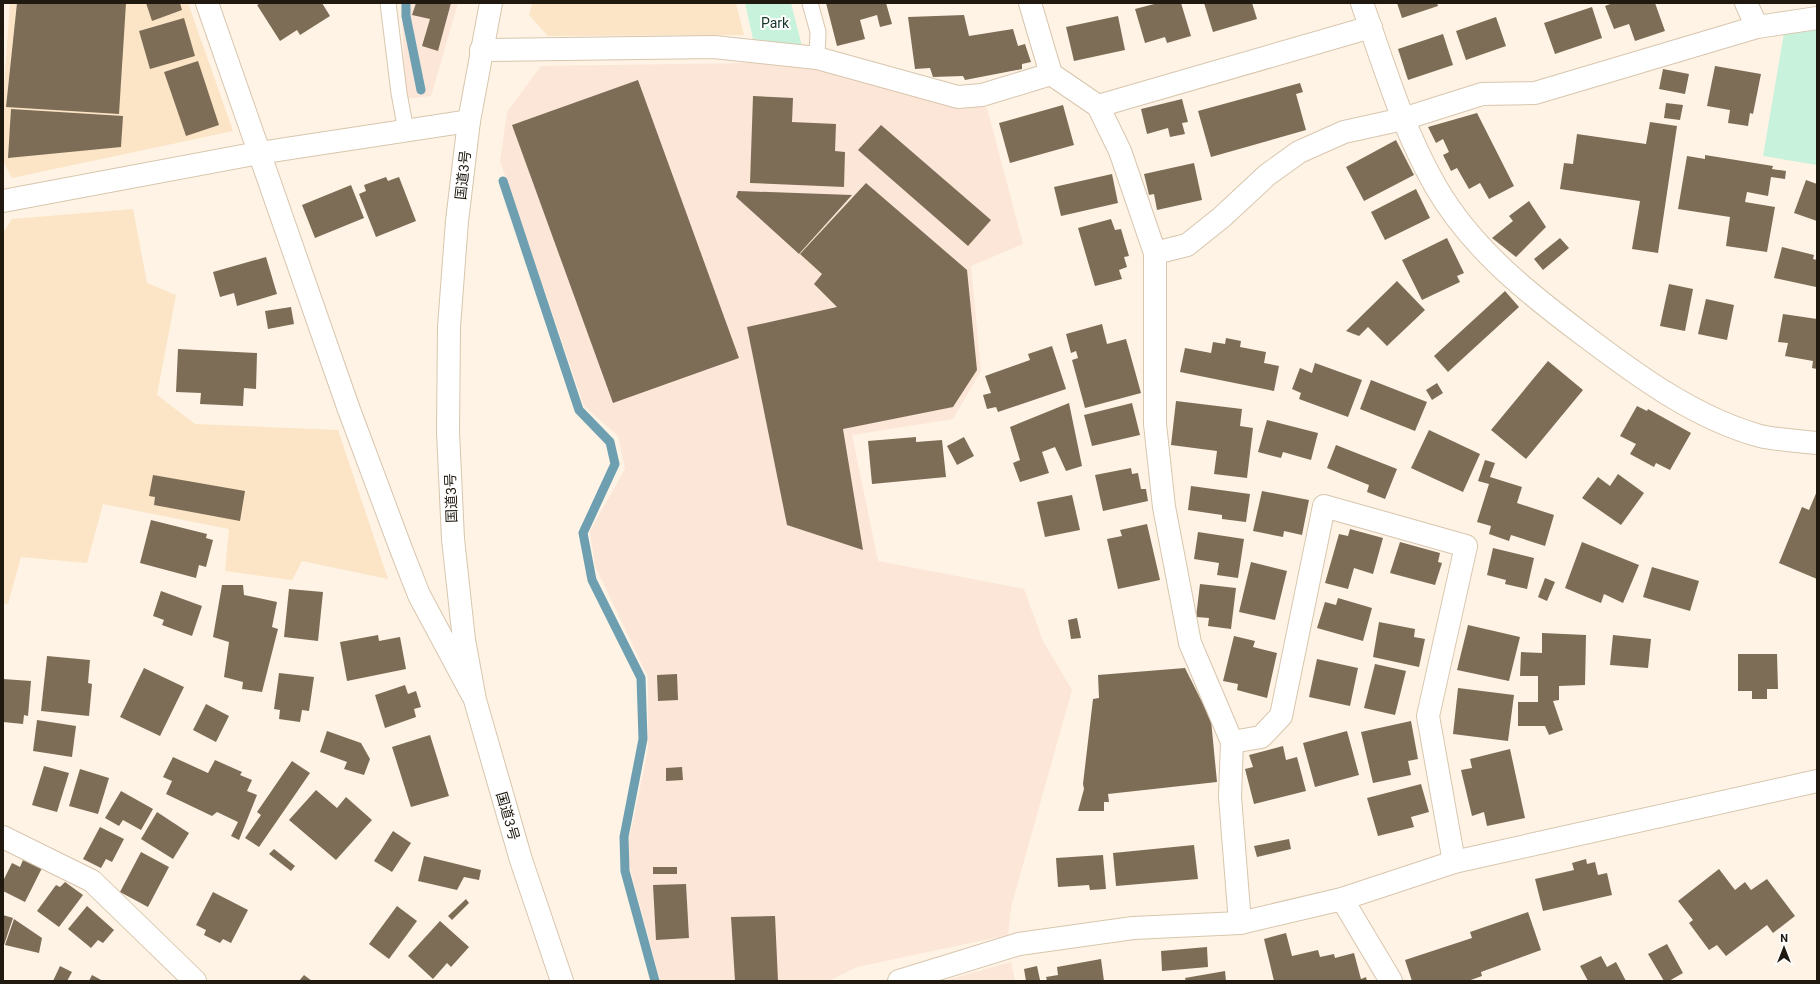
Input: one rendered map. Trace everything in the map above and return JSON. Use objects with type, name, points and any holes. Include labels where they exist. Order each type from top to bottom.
[{"type":"main road","points":[[207,3],[351,414],[416,588],[475,700]]},
{"type":"main road","name":"国道3号","points":[[491,3],[468,121],[457,221],[449,326],[448,432],[453,540],[464,640],[475,700],[520,860],[562,981]]},
{"type":"main road","points":[[1030,3],[1051,74],[1098,106],[1120,151],[1155,253],[1155,424],[1164,508],[1190,643],[1232,742],[1230,797],[1240,923]]},
{"type":"main road","points":[[1362,3],[1403,119],[1436,187],[1464,228],[1519,285],[1641,378],[1710,417],[1761,436],[1817,443]]},
{"type":"main road","points":[[1746,3],[1757,27]]},
{"type":"main road","points":[[1155,253],[1188,245],[1222,217],[1267,174],[1299,152],[1344,132],[1403,119],[1482,94],[1536,93],[1757,27],[1817,18]]},
{"type":"main road","points":[[1098,106],[1371,27]]},
{"type":"main road","points":[[481,50],[714,47],[817,58],[958,97],[982,95],[1051,74]]},
{"type":"main road","points":[[3,201],[259,153],[468,121]]},
{"type":"main road","points":[[1232,742],[1261,737],[1281,716],[1324,506],[1466,546],[1428,716],[1454,862]]},
{"type":"main road","points":[[899,981],[1020,944],[1133,928],[1240,923],[1342,899],[1454,862],[1817,781]]},
{"type":"main road","points":[[3,837],[92,881],[189,979]]},
{"type":"main road","points":[[1342,899],[1391,981]]},
{"type":"lane","points":[[388,3],[399,93],[406,131]]},
{"type":"lane","points":[[810,3],[818,32],[817,58]]},
{"type":"shaded area","points":[[10,3],[188,3],[233,131],[12,178],[3,161],[3,101]]},
{"type":"shaded area","points":[[401,3],[458,3],[431,96],[406,99]]},
{"type":"shaded area","points":[[532,3],[736,3],[744,35],[548,36],[529,15]]},
{"type":"shaded area","points":[[751,63],[796,65],[987,108],[1023,244],[971,266],[981,371],[953,419],[852,435],[878,561],[1024,589],[1043,641],[1072,690],[1011,907],[1008,935],[857,967],[829,981],[662,981],[659,976],[626,854],[648,750],[648,677],[595,566],[590,531],[625,469],[618,436],[584,406],[500,161],[507,112],[541,66]]},
{"type":"shaded area","points":[[133,209],[147,283],[176,295],[157,395],[195,424],[338,430],[388,579],[302,561],[292,580],[225,571],[229,529],[103,504],[87,563],[21,557],[8,604],[3,603],[3,233],[12,219]]},
{"type":"shaded area","points":[[1011,962],[1015,981],[943,981]]},
{"type":"green space","name":"Park","points":[[745,3],[791,3],[802,46],[753,39]]},
{"type":"green space","points":[[1817,28],[1817,165],[1763,156],[1784,33]]},
{"type":"building","points":[[17,3],[126,3],[119,114],[6,107]]},
{"type":"building","points":[[146,3],[180,3],[182,10],[152,21]]},
{"type":"building","points":[[261,3],[322,3],[330,16],[300,35],[297,30],[280,41],[257,5]]},
{"type":"building","points":[[416,3],[451,3],[438,51],[422,46],[430,19],[412,15]]},
{"type":"building","points":[[826,3],[886,3],[892,24],[880,27],[877,15],[860,20],[865,39],[837,46]]},
{"type":"building","points":[[1158,3],[1181,3],[1191,36],[1167,43],[1165,37],[1145,43],[1135,9]]},
{"type":"building","points":[[1204,3],[1252,3],[1257,19],[1213,32]]},
{"type":"building","points":[[1397,3],[1437,3],[1438,6],[1402,18]]},
{"type":"building","points":[[1613,3],[1655,3],[1665,31],[1635,41],[1629,24],[1614,29],[1605,6]]},
{"type":"building","points":[[1592,7],[1602,38],[1555,54],[1544,23]]},
{"type":"building","points":[[964,15],[969,36],[1013,29],[1018,46],[1025,44],[1031,62],[1022,64],[1022,69],[965,80],[963,76],[933,77],[930,68],[915,69],[908,17]]},
{"type":"building","points":[[1118,16],[1125,50],[1074,61],[1066,27]]},
{"type":"building","points":[[1496,17],[1506,46],[1466,60],[1456,31]]},
{"type":"building","points":[[184,18],[195,56],[150,69],[139,31]]},
{"type":"building","points":[[1443,34],[1453,65],[1408,80],[1398,49]]},
{"type":"building","points":[[198,61],[219,125],[186,136],[164,72]]},
{"type":"building","points":[[1715,66],[1761,74],[1753,114],[1750,113],[1748,126],[1728,123],[1730,110],[1707,106]]},
{"type":"building","points":[[1663,69],[1689,74],[1685,94],[1659,89]]},
{"type":"building","points":[[638,80],[739,358],[613,403],[512,125]]},
{"type":"building","points":[[1300,83],[1303,92],[1296,94],[1306,130],[1211,157],[1198,111]]},
{"type":"building","points":[[753,96],[793,98],[792,122],[836,124],[835,151],[845,152],[844,187],[750,183]]},
{"type":"building","points":[[1182,99],[1188,122],[1182,123],[1185,134],[1170,137],[1168,128],[1147,134],[1141,109]]},
{"type":"building","points":[[1666,103],[1683,105],[1680,120],[1664,118]]},
{"type":"building","points":[[1063,105],[1074,145],[1010,163],[999,123]]},
{"type":"building","points":[[11,109],[123,116],[121,147],[8,158]]},
{"type":"building","points":[[1477,113],[1514,186],[1489,199],[1480,183],[1469,189],[1457,168],[1451,171],[1443,155],[1449,152],[1443,139],[1436,143],[1428,127]]},
{"type":"building","points":[[1650,122],[1677,126],[1658,253],[1632,249],[1640,201],[1560,189],[1564,163],[1573,164],[1577,134],[1646,144]]},
{"type":"building","points":[[881,125],[991,220],[968,246],[858,150]]},
{"type":"building","points":[[1396,140],[1414,175],[1364,201],[1346,167]]},
{"type":"building","points":[[1705,155],[1773,166],[1772,169],[1786,171],[1785,179],[1771,177],[1768,196],[1747,192],[1745,202],[1775,207],[1767,252],[1726,246],[1730,217],[1678,209],[1687,156],[1705,159]]},
{"type":"building","points":[[1194,163],[1202,200],[1157,210],[1154,194],[1149,195],[1144,174]]},
{"type":"building","points":[[1112,174],[1118,203],[1061,216],[1054,187]]},
{"type":"building","points":[[386,177],[388,181],[399,177],[416,221],[376,237],[359,194],[366,191],[364,185]]},
{"type":"building","points":[[1806,180],[1817,184],[1817,221],[1794,213]]},
{"type":"building","points":[[866,183],[967,270],[977,370],[953,407],[843,429],[863,550],[787,525],[747,327],[837,307],[814,284],[822,274],[800,254]]},
{"type":"building","points":[[351,185],[364,218],[315,238],[302,205]]},
{"type":"building","points":[[1416,189],[1430,218],[1385,240],[1371,212]]},
{"type":"building","points":[[738,191],[852,195],[799,254],[736,197]]},
{"type":"building","points":[[1529,201],[1546,227],[1516,257],[1492,238],[1513,221],[1509,216]]},
{"type":"building","points":[[1111,219],[1115,230],[1121,229],[1129,256],[1124,257],[1127,267],[1119,270],[1122,279],[1095,286],[1078,228]]},
{"type":"building","points":[[1447,238],[1464,273],[1457,276],[1460,282],[1422,300],[1402,260]]},
{"type":"building","points":[[1560,238],[1569,248],[1543,270],[1534,259]]},
{"type":"building","points":[[1782,247],[1814,255],[1813,259],[1817,260],[1816,287],[1774,278]]},
{"type":"building","points":[[266,257],[277,294],[237,306],[234,293],[220,297],[213,272]]},
{"type":"building","points":[[1397,281],[1425,310],[1387,346],[1368,327],[1359,336],[1346,331]]},
{"type":"building","points":[[1669,284],[1693,289],[1685,331],[1660,326]]},
{"type":"building","points":[[1505,291],[1519,307],[1448,372],[1434,356]]},
{"type":"building","points":[[1706,299],[1734,305],[1727,340],[1698,334]]},
{"type":"building","points":[[291,307],[294,324],[268,329],[265,311]]},
{"type":"building","points":[[1783,314],[1817,319],[1817,369],[1812,368],[1813,361],[1785,356],[1788,343],[1778,342]]},
{"type":"building","points":[[1102,324],[1107,344],[1126,339],[1141,393],[1085,408],[1072,360],[1078,358],[1076,351],[1071,353],[1066,334]]},
{"type":"building","points":[[1226,338],[1241,341],[1240,347],[1266,352],[1264,363],[1279,366],[1274,391],[1180,372],[1185,348],[1211,353],[1213,342],[1225,344]]},
{"type":"building","points":[[1052,346],[1066,389],[998,412],[996,407],[987,409],[983,395],[991,393],[985,376],[1030,360],[1028,354]]},
{"type":"building","points":[[178,349],[257,353],[256,389],[244,388],[243,406],[200,404],[201,393],[176,392]]},
{"type":"building","points":[[1548,361],[1583,390],[1526,459],[1491,430]]},
{"type":"building","points":[[1315,363],[1362,380],[1348,417],[1299,399],[1301,393],[1292,389],[1300,368],[1312,373]]},
{"type":"building","points":[[1371,380],[1427,402],[1415,431],[1360,409]]},
{"type":"building","points":[[1437,383],[1443,393],[1432,400],[1426,390]]},
{"type":"building","points":[[1176,401],[1242,409],[1240,426],[1253,428],[1247,478],[1214,474],[1217,451],[1171,445]]},
{"type":"building","points":[[1069,403],[1082,466],[1066,471],[1055,447],[1042,452],[1049,473],[1020,482],[1013,463],[1020,460],[1010,427]]},
{"type":"building","points":[[1132,403],[1140,435],[1092,446],[1084,415]]},
{"type":"building","points":[[1637,406],[1647,411],[1648,409],[1691,433],[1670,470],[1656,463],[1654,467],[1630,454],[1636,444],[1620,436]]},
{"type":"building","points":[[1267,420],[1318,433],[1311,460],[1283,452],[1281,458],[1258,452]]},
{"type":"building","points":[[1429,430],[1480,454],[1463,492],[1411,468]]},
{"type":"building","points":[[916,437],[916,442],[942,440],[946,477],[872,484],[868,441]]},
{"type":"building","points":[[964,437],[974,456],[957,465],[947,446]]},
{"type":"building","points":[[1336,445],[1397,469],[1385,499],[1367,492],[1369,485],[1327,468]]},
{"type":"building","points":[[1485,460],[1495,463],[1490,477],[1522,487],[1517,503],[1554,515],[1545,546],[1511,535],[1509,541],[1489,534],[1491,526],[1477,522],[1489,484],[1478,481]]},
{"type":"building","points":[[1131,468],[1132,474],[1138,473],[1141,489],[1146,489],[1148,501],[1103,511],[1095,475]]},
{"type":"building","points":[[1618,474],[1644,493],[1621,525],[1582,498],[1598,477],[1610,486]]},
{"type":"building","points":[[153,475],[245,491],[240,521],[154,505],[155,497],[149,496]]},
{"type":"building","points":[[1191,486],[1250,494],[1246,522],[1222,519],[1222,515],[1188,510]]},
{"type":"building","points":[[1262,491],[1309,500],[1302,535],[1284,531],[1283,537],[1253,531]]},
{"type":"building","points":[[1817,491],[1817,579],[1779,563],[1802,507],[1809,510]]},
{"type":"building","points":[[1072,495],[1080,530],[1045,537],[1037,502]]},
{"type":"building","points":[[151,520],[207,534],[206,538],[213,540],[206,567],[199,565],[196,578],[140,563]]},
{"type":"building","points":[[1147,524],[1160,580],[1118,589],[1107,539],[1122,536],[1120,530]]},
{"type":"building","points":[[1350,529],[1383,538],[1373,574],[1354,568],[1348,589],[1325,583],[1339,534],[1348,536]]},
{"type":"building","points":[[1198,532],[1244,539],[1238,578],[1217,575],[1219,563],[1194,559]]},
{"type":"building","points":[[1400,542],[1440,553],[1438,562],[1442,563],[1435,585],[1390,573]]},
{"type":"building","points":[[1582,542],[1639,565],[1623,603],[1604,594],[1601,603],[1565,588]]},
{"type":"building","points":[[1493,548],[1534,558],[1527,589],[1505,584],[1506,580],[1487,575]]},
{"type":"building","points":[[1251,562],[1287,571],[1275,620],[1239,612]]},
{"type":"building","points":[[1652,567],[1699,581],[1690,611],[1643,597]]},
{"type":"building","points":[[1545,578],[1555,582],[1547,601],[1538,597]]},
{"type":"building","points":[[1200,584],[1236,588],[1231,629],[1208,626],[1209,618],[1196,617]]},
{"type":"building","points":[[222,585],[243,585],[244,595],[277,602],[272,627],[278,629],[262,692],[242,689],[243,682],[224,677],[229,642],[213,637]]},
{"type":"building","points":[[289,589],[323,592],[318,641],[284,637]]},
{"type":"building","points":[[161,591],[202,606],[192,636],[162,625],[164,620],[153,616]]},
{"type":"building","points":[[1338,598],[1372,608],[1363,641],[1317,628],[1325,602],[1336,605]]},
{"type":"building","points":[[1077,618],[1081,638],[1071,639],[1068,620]]},
{"type":"building","points":[[1379,622],[1415,629],[1414,637],[1425,639],[1419,667],[1373,657]]},
{"type":"building","points":[[1468,625],[1520,637],[1509,681],[1457,670]]},
{"type":"building","points":[[1542,633],[1586,635],[1585,685],[1559,686],[1559,700],[1553,701],[1563,730],[1549,735],[1545,726],[1518,726],[1518,702],[1538,702],[1538,676],[1520,676],[1521,652],[1542,653]]},
{"type":"building","points":[[378,635],[379,641],[400,637],[406,669],[347,681],[340,642]]},
{"type":"building","points":[[1613,635],[1651,639],[1648,668],[1610,665]]},
{"type":"building","points":[[1234,636],[1255,641],[1253,647],[1277,653],[1267,698],[1237,690],[1238,684],[1223,681]]},
{"type":"building","points":[[1738,654],[1777,654],[1778,689],[1767,689],[1767,699],[1752,699],[1752,691],[1738,691]]},
{"type":"building","points":[[47,656],[90,660],[88,683],[92,684],[89,716],[41,711]]},
{"type":"building","points":[[1317,659],[1358,668],[1350,706],[1309,697]]},
{"type":"building","points":[[1375,664],[1406,671],[1395,715],[1364,708]]},
{"type":"building","points":[[144,668],[184,687],[160,736],[120,717]]},
{"type":"building","points":[[1185,668],[1211,720],[1217,782],[1108,794],[1109,802],[1104,802],[1104,811],[1078,811],[1084,789],[1083,784],[1093,699],[1099,698],[1098,675]]},
{"type":"building","points":[[279,673],[314,677],[309,711],[302,710],[300,722],[279,719],[280,710],[274,709]]},
{"type":"building","points":[[677,674],[678,700],[658,701],[657,675]]},
{"type":"building","points":[[3,679],[31,681],[28,716],[24,715],[23,724],[3,722]]},
{"type":"building","points":[[405,685],[408,694],[416,691],[421,707],[414,709],[416,717],[385,728],[375,695]]},
{"type":"building","points":[[1458,688],[1514,695],[1508,741],[1453,734]]},
{"type":"building","points":[[206,704],[229,716],[216,742],[193,730]]},
{"type":"building","points":[[37,720],[76,726],[72,757],[33,751]]},
{"type":"building","points":[[1411,721],[1418,759],[1408,761],[1411,775],[1373,783],[1361,732]]},
{"type":"building","points":[[327,731],[361,743],[370,759],[364,775],[344,769],[347,762],[320,752]]},
{"type":"building","points":[[1347,731],[1359,775],[1315,787],[1303,743]]},
{"type":"building","points":[[430,735],[449,796],[411,807],[392,747]]},
{"type":"building","points":[[1283,746],[1286,760],[1297,757],[1306,791],[1254,804],[1245,769],[1253,767],[1249,755]]},
{"type":"building","points":[[1510,749],[1525,818],[1487,826],[1484,812],[1472,816],[1461,770],[1472,768],[1470,759]]},
{"type":"building","points":[[173,757],[208,773],[215,760],[242,772],[240,775],[252,780],[247,791],[257,795],[239,840],[231,836],[238,822],[217,812],[212,816],[166,794],[172,781],[163,777]]},
{"type":"building","points":[[292,761],[310,773],[259,847],[245,838],[261,815],[257,812]]},
{"type":"building","points":[[44,766],[69,773],[57,812],[32,805]]},
{"type":"building","points":[[682,767],[683,780],[666,781],[666,768]]},
{"type":"building","points":[[80,769],[109,778],[98,814],[69,806]]},
{"type":"building","points":[[1421,784],[1429,812],[1411,817],[1414,827],[1378,836],[1367,798]]},
{"type":"building","points":[[316,790],[337,808],[346,797],[372,820],[336,860],[289,820]]},
{"type":"building","points":[[121,791],[153,809],[141,830],[123,820],[119,826],[105,818]]},
{"type":"building","points":[[157,812],[189,833],[173,859],[141,839]]},
{"type":"building","points":[[100,827],[124,839],[112,862],[106,859],[101,868],[83,859]]},
{"type":"building","points":[[393,831],[411,843],[392,872],[374,861]]},
{"type":"building","points":[[1289,839],[1291,849],[1257,857],[1254,846]]},
{"type":"building","points":[[1194,845],[1198,879],[1116,886],[1113,853]]},
{"type":"building","points":[[274,849],[295,866],[291,871],[269,854]]},
{"type":"building","points":[[141,852],[169,867],[148,907],[120,892]]},
{"type":"building","points":[[1103,855],[1106,889],[1090,890],[1089,885],[1058,887],[1056,858]]},
{"type":"building","points":[[424,856],[481,870],[479,880],[464,877],[457,890],[418,881]]},
{"type":"building","points":[[1586,859],[1587,864],[1595,862],[1598,875],[1607,873],[1612,895],[1543,911],[1535,879],[1574,870],[1572,863]]},
{"type":"building","points":[[23,860],[42,868],[25,902],[3,891],[3,881],[12,863],[20,867]]},
{"type":"building","points":[[653,867],[677,867],[677,874],[653,874]]},
{"type":"building","points":[[1719,869],[1735,890],[1745,882],[1751,890],[1767,879],[1795,916],[1773,933],[1767,925],[1726,956],[1717,945],[1709,950],[1689,923],[1693,920],[1678,901]]},
{"type":"building","points":[[65,882],[83,895],[59,927],[37,911],[56,885],[60,887]]},
{"type":"building","points":[[686,884],[689,938],[656,940],[653,885]]},
{"type":"building","points":[[213,892],[248,910],[231,943],[223,939],[220,943],[204,935],[206,930],[196,925]]},
{"type":"building","points":[[466,899],[469,903],[452,920],[448,916]]},
{"type":"building","points":[[87,906],[114,930],[103,943],[98,940],[91,948],[68,929]]},
{"type":"building","points":[[397,906],[417,921],[389,959],[369,944]]},
{"type":"building","points":[[1528,912],[1541,950],[1481,972],[1482,976],[1468,981],[1412,981],[1405,960],[1472,938],[1470,932]]},
{"type":"building","points":[[3,915],[13,918],[3,948]]},
{"type":"building","points":[[775,916],[778,981],[735,981],[731,917]]},
{"type":"building","points":[[14,919],[42,938],[39,953],[5,945]]},
{"type":"building","points":[[440,921],[469,947],[451,967],[447,963],[433,979],[408,956]]},
{"type":"building","points":[[1286,933],[1292,956],[1318,950],[1320,957],[1334,954],[1335,958],[1354,953],[1361,979],[1366,977],[1367,981],[1274,981],[1264,939]]},
{"type":"building","points":[[1667,944],[1683,973],[1669,981],[1664,981],[1648,954]]},
{"type":"building","points":[[1207,947],[1208,967],[1162,971],[1161,951]]},
{"type":"building","points":[[1601,956],[1607,967],[1616,962],[1626,981],[1588,981],[1580,966]]},
{"type":"building","points":[[1101,959],[1104,981],[1047,981],[1046,977],[1058,975],[1057,967]]},
{"type":"building","points":[[60,966],[72,972],[67,981],[53,981]]},
{"type":"building","points":[[1037,966],[1040,980],[1026,981],[1024,969]]},
{"type":"building","points":[[1225,971],[1226,981],[1186,981],[1185,978]]},
{"type":"building","points":[[92,975],[103,981],[89,981]]},
{"type":"building","points":[[304,975],[312,981],[299,981]]},
{"type":"waterway","points":[[406,3],[406,16],[421,90]]},
{"type":"waterway","points":[[503,181],[579,410],[610,442],[615,464],[583,533],[592,580],[641,678],[643,739],[624,837],[625,871],[655,981]]}]
